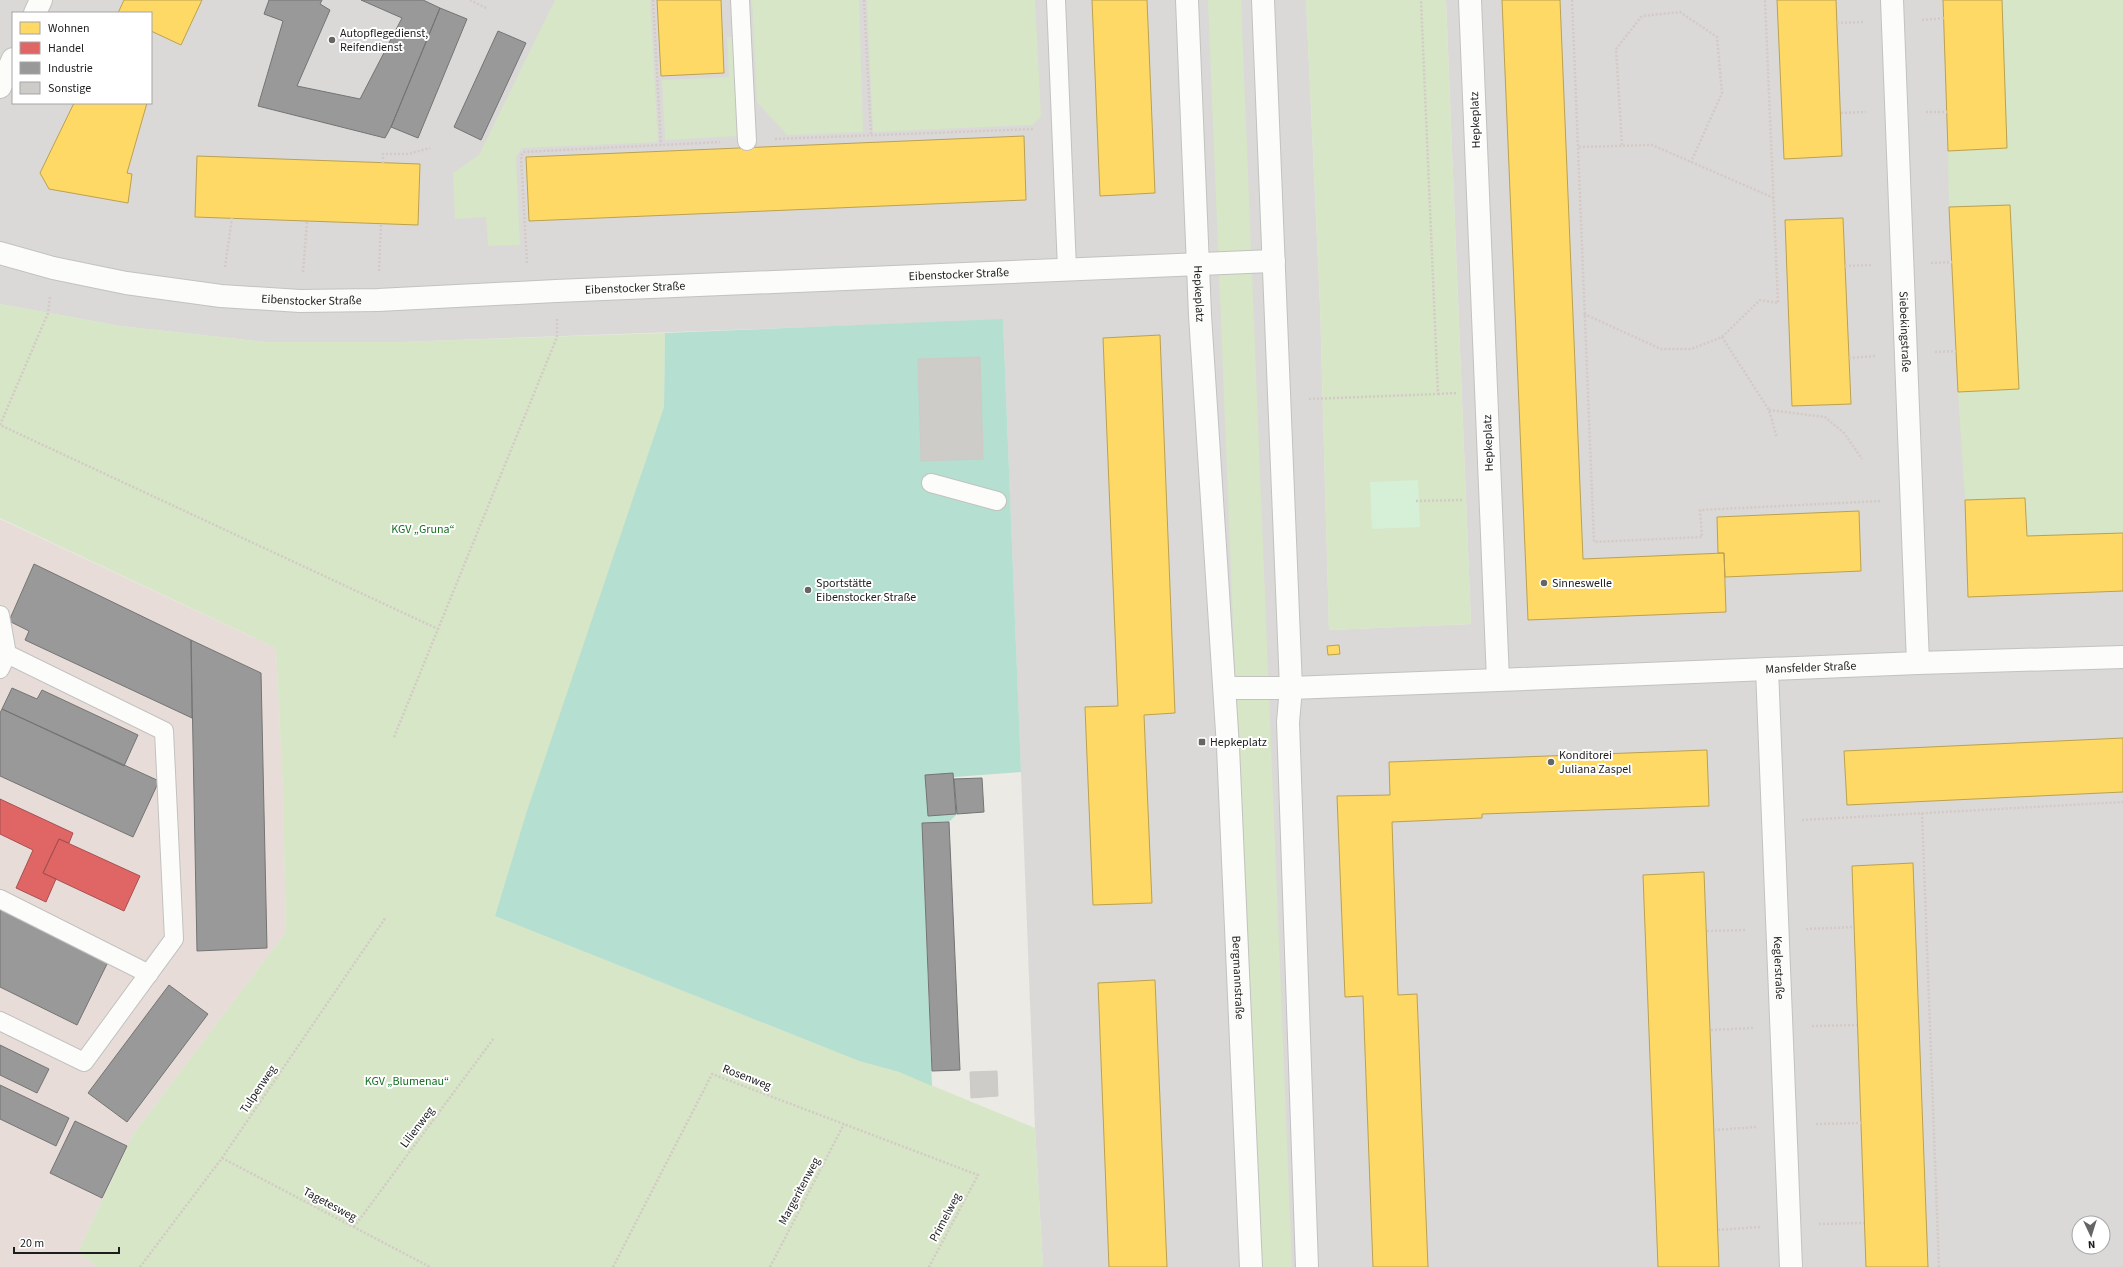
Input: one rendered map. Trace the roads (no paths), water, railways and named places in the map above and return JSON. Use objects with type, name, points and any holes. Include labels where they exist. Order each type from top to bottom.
[{"type":"street","points":[[35,12],[41,0]]},
{"type":"street","name":"Hepkeplatz","points":[[1187,0],[1198,264],[1225,688]]},
{"type":"street","points":[[1263,0],[1291,688],[1288,722],[1307,1267]]},
{"type":"street","name":"Hepkeplatz","points":[[1470,0],[1498,680]]},
{"type":"street","name":"Siebekingstraße","points":[[1892,0],[1918,663]]},
{"type":"street","points":[[0,87],[12,62]]},
{"type":"street","name":"Eibenstocker Straße","points":[[0,253],[53,268],[126,283],[221,296],[300,301],[378,300],[556,290],[1274,261]]},
{"type":"street","name":"Mansfelder Straße","points":[[1498,680],[1918,663],[2123,657]]},
{"type":"street","name":"Keglerstraße","points":[[1767,669],[1791,1267]]},
{"type":"street","points":[[1225,688],[1291,688],[1498,680]]},
{"type":"street","name":"Bergmannstraße","points":[[1225,688],[1250,1267]]},
{"type":"lane","points":[[740,0],[747,140]]},
{"type":"lane","points":[[1056,0],[1067,269]]},
{"type":"lane","points":[[931,483],[997,501]]},
{"type":"lane","points":[[0,615],[4,662],[164,731],[174,939],[84,1062],[0,1021]]},
{"type":"lane","points":[[0,899],[149,974]]},
{"type":"place","name":"Autopflegedienst, Reifendienst","points":[[332,40]]},
{"type":"place","name":"Sinneswelle","points":[[1544,583]]},
{"type":"place","name":"Sportstätte Eibenstocker Straße","points":[[808,590]]},
{"type":"place","name":"Hepkeplatz","points":[[1202,742]]},
{"type":"place","name":"Konditorei Juliana Zaspel","points":[[1551,762]]},
{"type":"park label","name":"KGV „Gruna“","points":[[423,529]]},
{"type":"park label","name":"KGV „Blumenau“","points":[[407,1081]]}]
